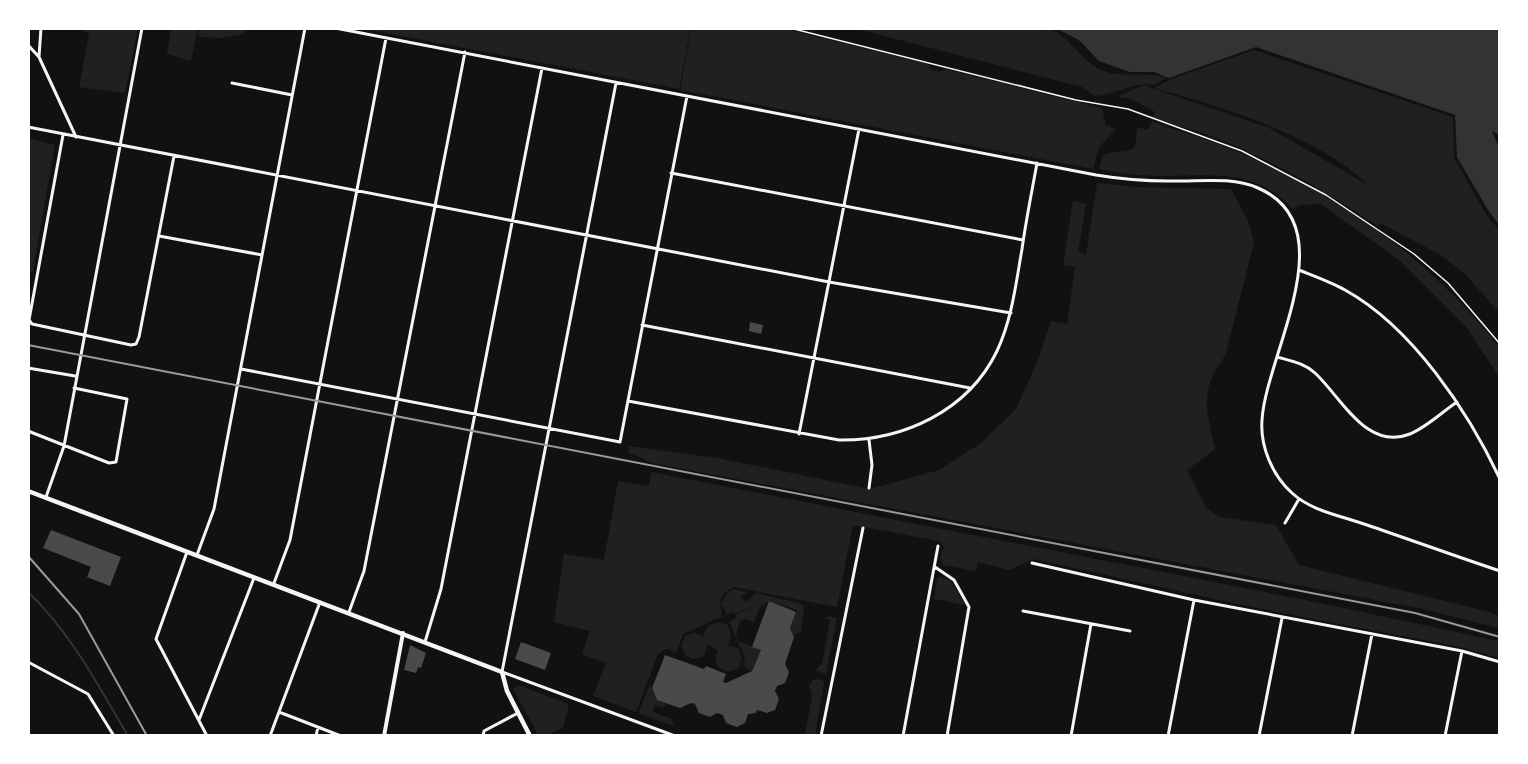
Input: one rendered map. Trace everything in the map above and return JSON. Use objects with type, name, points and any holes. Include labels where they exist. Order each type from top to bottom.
[{"type":"main road","points":[[28,491],[502,672],[507,691],[530,735]]},
{"type":"main road","points":[[384,735],[403,633]]},
{"type":"street","points":[[39,57],[41,28]]},
{"type":"street","points":[[45,498],[64,446],[75,376],[142,28]]},
{"type":"street","points":[[197,555],[214,509],[305,28]]},
{"type":"street","points":[[335,28],[1096,175],[1146,181],[1227,181],[1260,188],[1282,205],[1294,222],[1300,244],[1299,270],[1262,418],[1263,442],[1282,482],[1299,499],[1328,513],[1498,570],[1500,563]]},
{"type":"street","points":[[274,584],[290,540],[386,38]]},
{"type":"street","points":[[28,45],[39,57],[76,137]]},
{"type":"street","points":[[349,612],[364,571],[465,52]]},
{"type":"street","points":[[425,642],[441,589],[542,68]]},
{"type":"street","points":[[616,82],[502,672],[675,735]]},
{"type":"street","points":[[232,83],[292,94]]},
{"type":"street","points":[[241,369],[475,416],[620,442],[687,96]]},
{"type":"street","points":[[28,127],[829,282],[1011,313]]},
{"type":"street","points":[[799,434],[859,129]]},
{"type":"street","points":[[63,135],[29,320],[32,324],[84,336],[136,344],[174,156]]},
{"type":"street","points":[[628,401],[839,440],[869,440],[917,427],[939,414],[970,388],[997,351],[1011,313],[1037,163]]},
{"type":"street","points":[[671,173],[1023,240]]},
{"type":"street","points":[[159,236],[262,255]]},
{"type":"street","points":[[1299,270],[1344,289],[1380,314],[1435,372],[1457,402],[1500,479]]},
{"type":"street","points":[[642,325],[970,388]]},
{"type":"street","points":[[1277,357],[1304,365],[1314,372],[1364,427],[1383,436],[1412,433],[1457,402]]},
{"type":"street","points":[[28,368],[75,376]]},
{"type":"street","points":[[28,431],[114,464],[117,459],[127,399],[74,388]]},
{"type":"street","points":[[869,440],[872,465],[869,488]]},
{"type":"street","points":[[1285,523],[1299,499]]},
{"type":"street","points":[[821,735],[863,528]]},
{"type":"street","points":[[903,735],[938,546]]},
{"type":"street","points":[[187,551],[156,639],[207,735]]},
{"type":"street","points":[[1032,563],[1194,600],[1462,651],[1500,662]]},
{"type":"street","points":[[935,567],[954,580],[969,606],[947,735]]},
{"type":"street","points":[[199,720],[255,577]]},
{"type":"street","points":[[1168,735],[1194,600]]},
{"type":"street","points":[[270,735],[321,602]]},
{"type":"street","points":[[1023,611],[1130,631]]},
{"type":"street","points":[[1259,735],[1282,618]]},
{"type":"street","points":[[1071,735],[1091,624]]},
{"type":"street","points":[[1352,735],[1372,634]]},
{"type":"street","points":[[1445,735],[1462,651]]},
{"type":"street","points":[[28,662],[88,694],[114,735]]},
{"type":"street","points":[[279,712],[341,735]]},
{"type":"street","points":[[483,735],[484,731],[518,713]]},
{"type":"street","points":[[316,735],[318,727]]},
{"type":"path","points":[[790,28],[1076,100],[1128,109],[1242,151],[1326,195],[1414,255],[1448,283],[1500,344]]},
{"type":"shaded area","points":[[200,28],[247,29],[243,34],[222,38],[198,37]]},
{"type":"shaded area","points":[[683,28],[690,31],[679,89],[365,29]]},
{"type":"shaded area","points":[[1038,28],[1044,31],[1050,29],[1057,33],[1097,68],[1105,72],[1166,78],[1154,85],[1133,86],[1095,96],[1082,87],[857,29]]},
{"type":"shaded area","points":[[83,29],[138,29],[125,93],[79,87],[89,34]]},
{"type":"shaded area","points":[[171,29],[198,29],[191,61],[167,54]]},
{"type":"shaded area","points":[[687,29],[786,29],[928,64],[932,70],[940,72],[945,69],[1102,108],[1106,125],[1116,129],[1099,147],[1093,169],[680,90],[691,30]]},
{"type":"shaded area","points":[[1057,29],[1499,29],[1499,135],[1492,131],[1499,148],[1499,225],[1457,157],[1455,115],[1256,47],[1169,78],[1154,72],[1130,72],[1099,61],[1079,40]]},
{"type":"shaded area","points":[[1254,50],[1453,117],[1454,157],[1485,213],[1499,230],[1499,309],[1496,307],[1499,312],[1464,273],[1441,255],[1380,223],[1378,226],[1318,188],[1276,165],[1211,136],[1153,117],[1155,112],[1131,99],[1117,97],[1143,85],[1269,128],[1368,185],[1322,151],[1295,137],[1210,104],[1154,88],[1171,79]]},
{"type":"shaded area","points":[[1152,121],[1217,143],[1265,164],[1340,205],[1376,229],[1441,283],[1499,347],[1499,377],[1467,328],[1399,260],[1321,204],[1300,205],[1293,209],[1279,196],[1264,187],[1233,177],[1148,176],[1099,169],[1103,155],[1135,147],[1137,127],[1148,130]]},
{"type":"shaded area","points":[[29,138],[55,145],[33,271],[29,271]]},
{"type":"shaded area","points":[[1097,183],[1135,187],[1231,189],[1249,223],[1254,243],[1225,356],[1211,379],[1208,390],[1207,411],[1215,449],[1187,470],[1205,506],[1219,517],[1276,525],[1299,565],[1489,612],[1499,616],[1499,628],[1423,609],[652,463],[628,452],[629,446],[717,458],[870,489],[939,470],[981,443],[1016,409],[1039,358],[1051,321],[1067,324],[1075,267],[1063,265],[1073,201],[1086,204],[1078,252],[1086,255]]},
{"type":"shaded area","points":[[651,472],[1301,599],[1499,641],[1499,658],[1460,647],[1242,605],[1033,559],[1009,570],[978,562],[976,571],[943,565],[940,557],[944,547],[939,541],[853,525],[837,607],[734,587],[722,597],[721,617],[683,634],[676,653],[667,649],[658,654],[636,712],[593,696],[606,663],[582,654],[590,631],[554,622],[564,554],[604,560],[618,481],[649,486]]},
{"type":"shaded area","points":[[940,576],[951,581],[965,605],[934,599],[937,579]]},
{"type":"shaded area","points":[[734,589],[747,592],[741,597],[746,602],[756,593],[799,603],[804,607],[801,632],[793,635],[790,628],[797,610],[769,601],[760,607],[754,622],[746,619],[740,621],[736,634],[738,641],[761,650],[751,671],[743,665],[745,658],[729,622],[736,618],[735,615],[764,602],[735,614],[733,612],[727,614],[721,604],[726,594]]},
{"type":"shaded area","points":[[828,616],[837,618],[826,674],[815,670],[822,664],[830,619],[825,619]]},
{"type":"shaded area","points":[[718,622],[728,625],[731,636],[728,646],[738,648],[742,658],[739,668],[729,672],[719,668],[715,660],[718,650],[707,645],[704,656],[695,659],[686,656],[681,646],[685,636],[695,633],[703,637],[708,626]]},
{"type":"shaded area","points":[[820,679],[824,683],[815,735],[805,735],[812,696],[809,685],[813,680]]},
{"type":"shaded area","points":[[650,684],[657,700],[668,704],[663,707],[655,705],[653,712],[672,719],[674,726],[640,714],[639,711]]},
{"type":"shaded area","points":[[518,685],[569,704],[563,728],[547,735],[538,735],[513,689]]},
{"type":"building","points":[[750,322],[763,325],[761,334],[749,331]]},
{"type":"building","points":[[51,530],[121,557],[110,586],[87,577],[91,567],[43,548]]},
{"type":"building","points":[[769,601],[796,612],[790,628],[794,637],[785,664],[789,672],[785,683],[777,686],[775,691],[779,699],[775,710],[767,713],[757,710],[756,713],[748,714],[745,723],[737,727],[726,723],[723,715],[717,713],[710,717],[699,713],[695,704],[691,703],[680,708],[657,700],[652,688],[665,655],[726,674],[723,682],[726,683],[752,671],[761,650],[752,647]]},
{"type":"building","points":[[521,642],[551,653],[545,670],[515,659]]},
{"type":"building","points":[[410,645],[426,653],[421,668],[418,667],[416,673],[404,670]]},
{"type":"waterway","points":[[28,592],[71,642],[128,736]]},
{"type":"railway","points":[[28,345],[1415,613],[1500,637]]},
{"type":"railway","points":[[28,556],[79,614],[147,736]]}]
